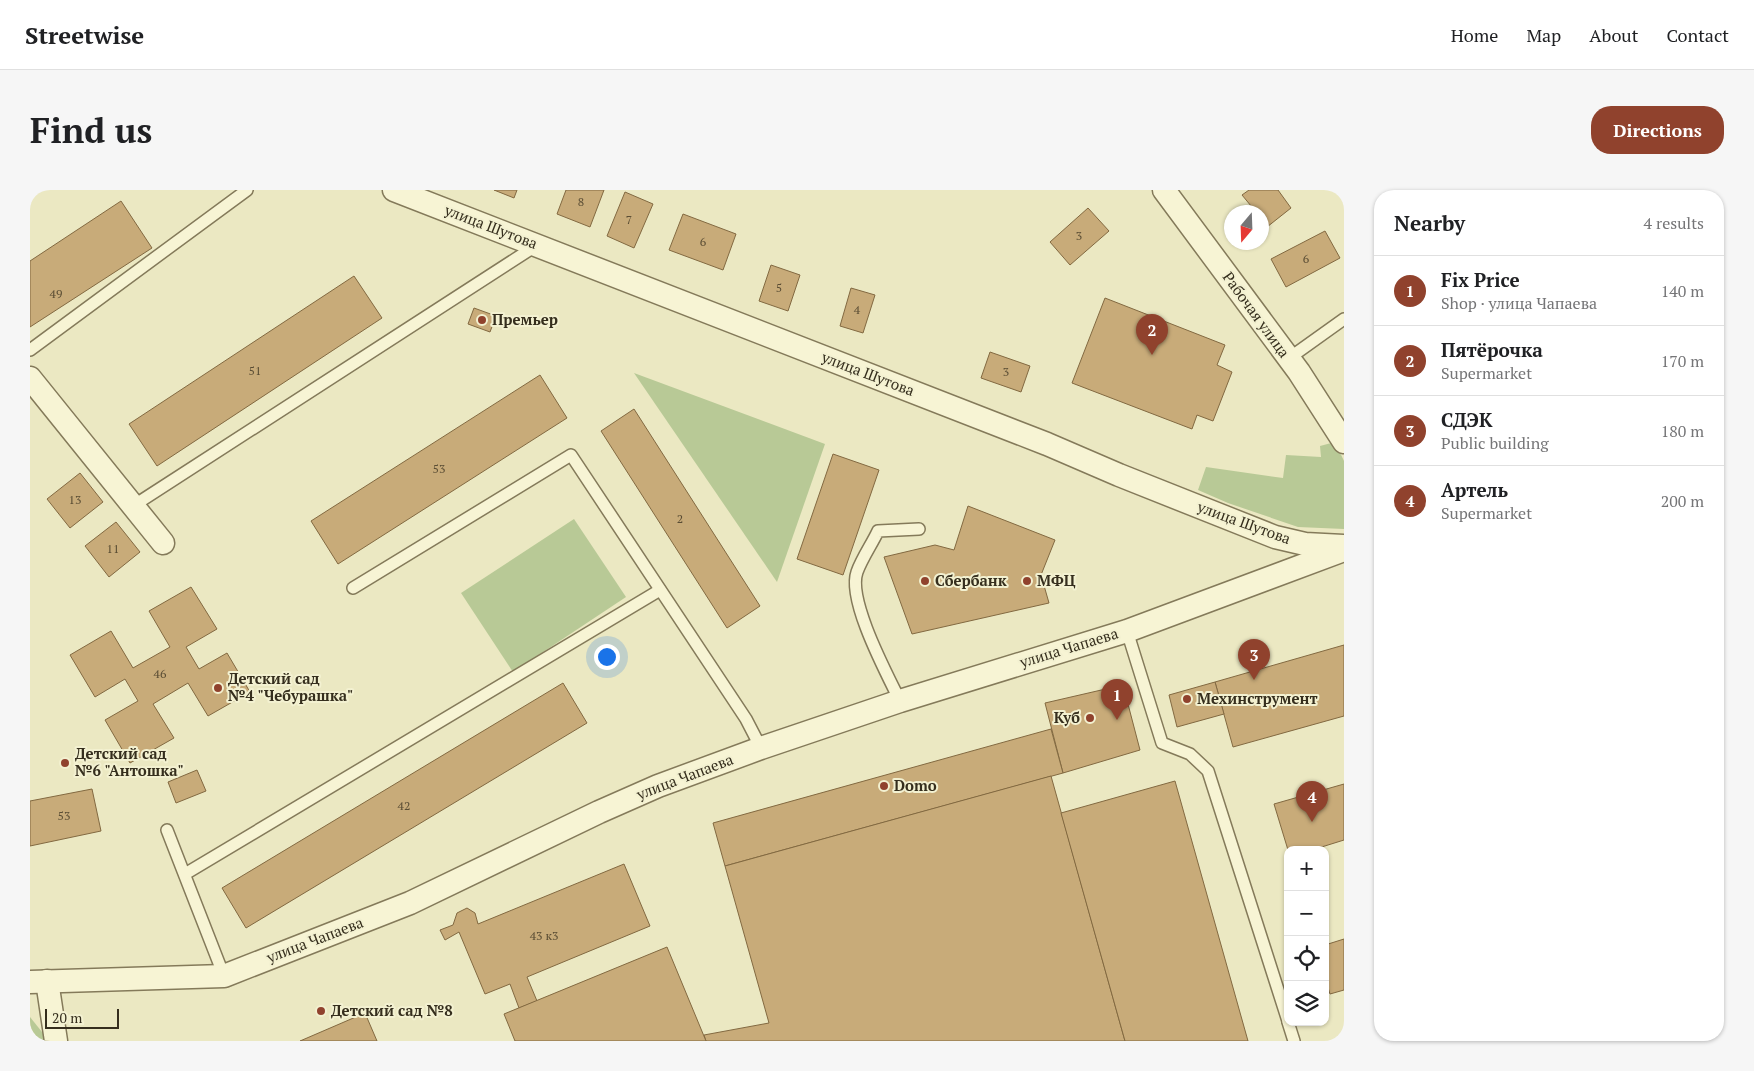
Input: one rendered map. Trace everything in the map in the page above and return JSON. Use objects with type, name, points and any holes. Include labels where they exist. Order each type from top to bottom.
[{"type":"street","name":"улица Шутова","points":[[394,190],[1047,444],[1118,475],[1275,537],[1306,544],[1344,546]]},
{"type":"street","name":"Рабочая улица","points":[[1164,190],[1299,372],[1344,442]]},
{"type":"street","points":[[30,378],[163,543]]},
{"type":"street","name":"улица Чапаева","points":[[38,982],[224,976],[410,903],[599,812],[658,786],[760,748],[900,701],[1126,631],[1344,550]]},
{"type":"street","points":[[38,982],[56,1041]]},
{"type":"lane","points":[[30,350],[247,190]]},
{"type":"lane","points":[[133,506],[537,245]]},
{"type":"lane","points":[[1288,359],[1344,319]]},
{"type":"lane","points":[[353,588],[571,455],[746,719],[760,748]]},
{"type":"lane","points":[[900,701],[871,642],[857,596],[856,574],[878,531],[919,529]]},
{"type":"lane","points":[[185,874],[660,590]]},
{"type":"lane","points":[[1126,631],[1162,742],[1190,754],[1208,771],[1284,1009]]},
{"type":"lane","points":[[167,830],[224,976]]},
{"type":"lane","points":[[1289,1026],[1294,1041]]},
{"type":"green space","points":[[634,373],[825,444],[777,582]]},
{"type":"green space","points":[[1335,442],[1344,461],[1344,529],[1298,527],[1228,503],[1198,490],[1206,467],[1283,478],[1286,455],[1321,457],[1320,446]]},
{"type":"green space","points":[[574,519],[626,597],[513,672],[461,593]]},
{"type":"green space","points":[[30,1017],[46,1037],[45,1041],[30,1041]]},
{"type":"building","points":[[494,190],[517,190],[514,198]]},
{"type":"building","points":[[566,190],[604,190],[590,227],[557,214]]},
{"type":"building","points":[[1249,190],[1278,190],[1291,208],[1269,225],[1269,205],[1250,205],[1242,195]]},
{"type":"building","points":[[625,192],[653,204],[634,248],[607,236]]},
{"type":"building","points":[[121,201],[152,248],[30,327],[30,261]]},
{"type":"building","points":[[1088,208],[1109,231],[1070,265],[1050,242]]},
{"type":"building","points":[[683,214],[736,234],[723,270],[669,250]]},
{"type":"building","points":[[1325,231],[1340,258],[1286,287],[1271,259]]},
{"type":"building","points":[[771,265],[800,275],[788,311],[759,301]]},
{"type":"building","points":[[354,276],[382,318],[157,466],[129,424]]},
{"type":"building","points":[[851,288],[875,295],[863,333],[840,326]]},
{"type":"building","points":[[1105,298],[1225,345],[1217,365],[1232,372],[1213,421],[1197,415],[1192,429],[1072,383]]},
{"type":"building","name":"Премьер","points":[[474,308],[496,316],[490,332],[468,324]]},
{"type":"building","points":[[990,352],[1030,366],[1021,392],[981,378]]},
{"type":"building","points":[[540,375],[567,418],[338,564],[311,521]]},
{"type":"building","points":[[634,409],[760,606],[727,628],[601,431]]},
{"type":"building","points":[[833,454],[879,470],[843,575],[797,559]]},
{"type":"building","points":[[80,473],[103,502],[70,528],[47,499]]},
{"type":"building","points":[[968,506],[1055,540],[1041,575],[1049,603],[912,634],[884,557],[935,545],[954,550]]},
{"type":"building","points":[[116,522],[140,552],[109,577],[85,546]]},
{"type":"building","points":[[191,587],[217,629],[186,647],[199,669],[227,653],[250,692],[208,716],[188,683],[153,704],[174,738],[130,763],[105,720],[138,701],[125,679],[95,697],[70,655],[111,631],[133,668],[170,647],[149,611]]},
{"type":"building","points":[[1344,645],[1344,716],[1233,747],[1215,682]]},
{"type":"building","points":[[1215,682],[1224,714],[1177,727],[1169,695]]},
{"type":"building","points":[[563,683],[587,723],[246,928],[222,888]]},
{"type":"building","name":"Куб","points":[[1123,685],[1140,750],[1063,773],[1045,703]]},
{"type":"building","points":[[1051,729],[1063,773],[725,866],[713,823]]},
{"type":"building","points":[[197,770],[206,791],[176,803],[168,782]]},
{"type":"building","points":[[1051,776],[1125,1041],[706,1041],[704,1035],[769,1023],[725,866]]},
{"type":"building","points":[[1175,781],[1248,1041],[1125,1041],[1061,813]]},
{"type":"building","points":[[1344,784],[1344,840],[1325,846],[1287,846],[1274,804]]},
{"type":"building","points":[[92,789],[101,831],[30,846],[30,801]]},
{"type":"building","points":[[624,864],[650,926],[527,977],[537,1001],[519,1008],[510,984],[485,994],[459,932],[445,940],[440,930],[453,925],[457,913],[467,908],[475,913],[478,924]]},
{"type":"building","points":[[1344,939],[1344,990],[1330,994],[1329,991],[1329,944]]},
{"type":"building","points":[[667,947],[706,1041],[515,1041],[504,1014]]},
{"type":"building","points":[[365,1013],[377,1041],[300,1041]]},
{"type":"place","name":"Премьер","points":[[482,320]]},
{"type":"place","name":"Пятёрочка","points":[[1152,355]]},
{"type":"place","name":"Сбербанк","points":[[925,581]]},
{"type":"place","name":"МФЦ","points":[[1027,581]]},
{"type":"place","name":"СДЭК","points":[[1254,680]]},
{"type":"place","name":"Детский сад №4 \"Чебурашка\"","points":[[218,688]]},
{"type":"place","name":"Мехинструмент","points":[[1187,699]]},
{"type":"place","name":"Куб","points":[[1090,718]]},
{"type":"place","name":"Fix Price","points":[[1117,720]]},
{"type":"place","name":"Детский сад №6 \"Антошка\"","points":[[65,763]]},
{"type":"place","name":"Domo","points":[[884,786]]},
{"type":"place","name":"Артель","points":[[1312,822]]},
{"type":"place","name":"Детский сад №8","points":[[321,1011]]}]
